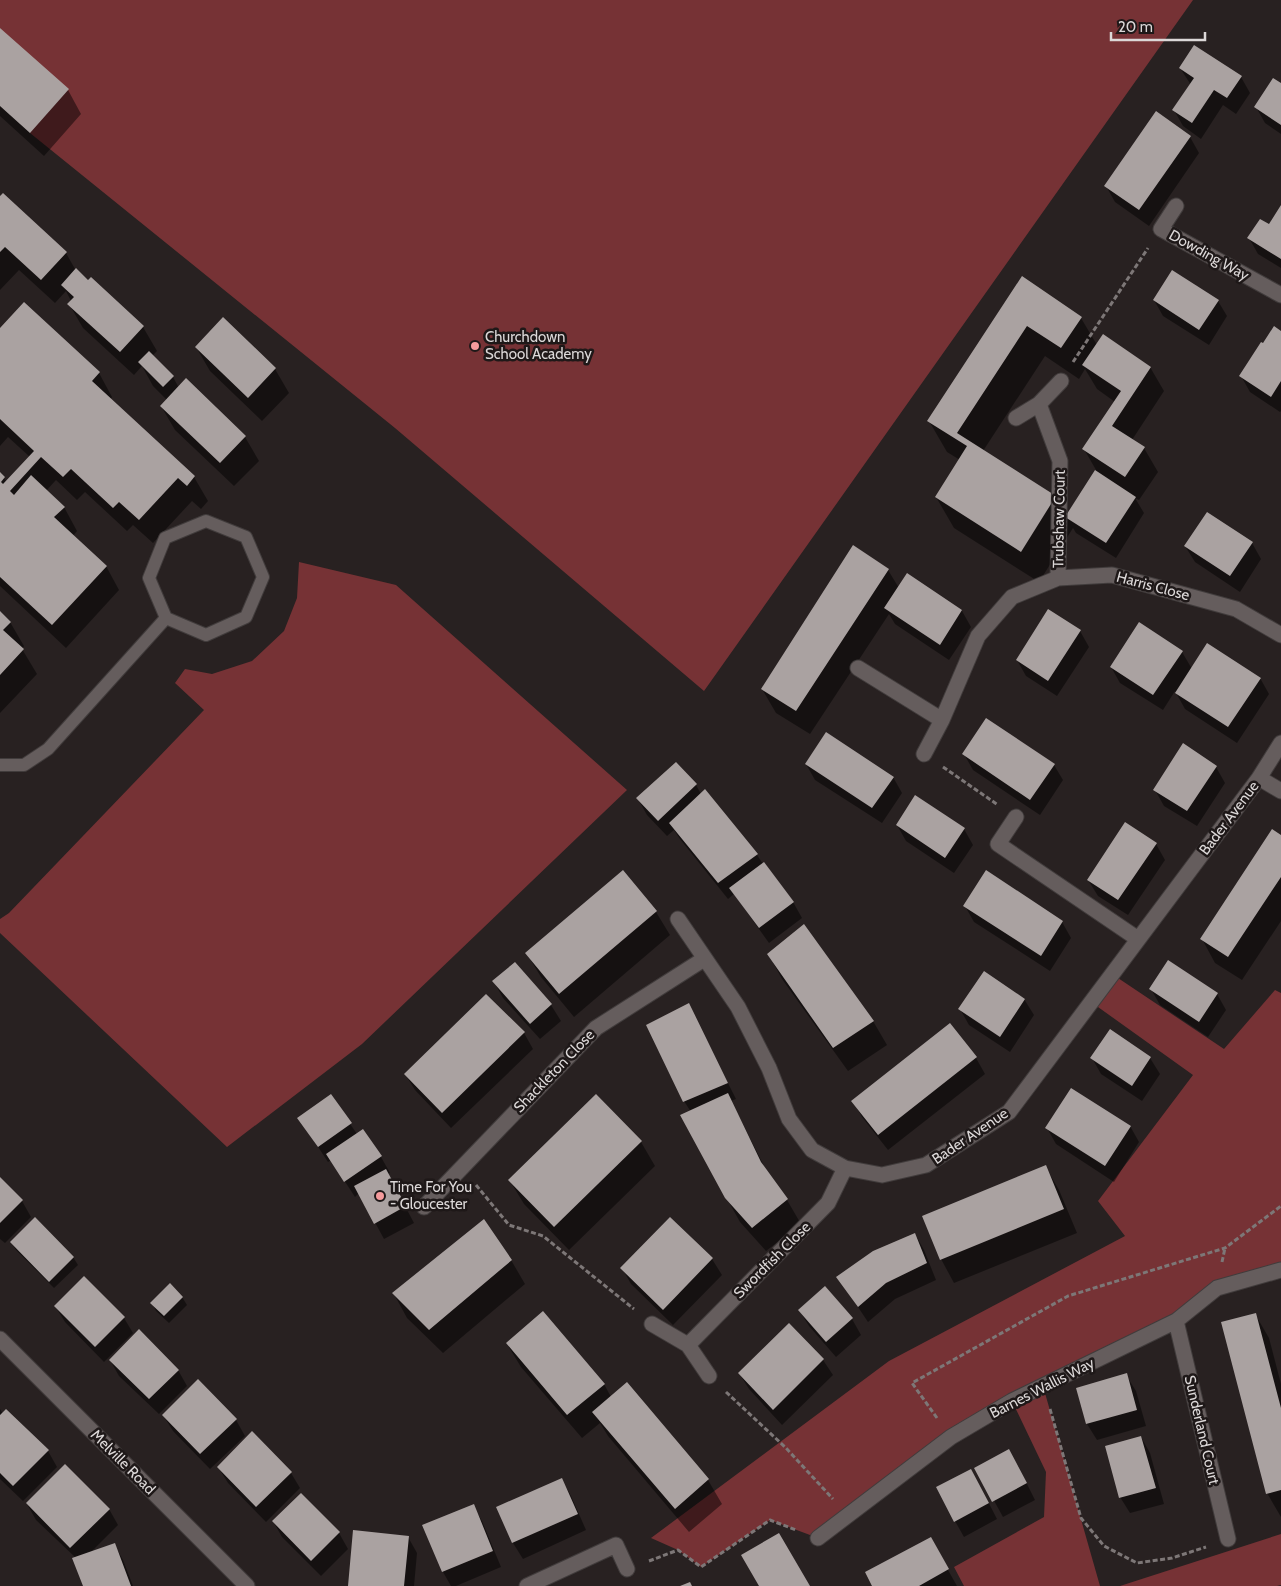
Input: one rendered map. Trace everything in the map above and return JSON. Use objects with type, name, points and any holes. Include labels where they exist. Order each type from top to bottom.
[{"type":"street","name":"Dowding Way","points":[[1176,206],[1161,229],[1281,295]]},
{"type":"street","points":[[1016,418],[1039,404],[1061,380]]},
{"type":"street","name":"Trubshaw Court","points":[[1039,404],[1060,461],[1058,578]]},
{"type":"street","name":"Harris Close","points":[[924,754],[942,720],[978,636],[1012,597],[1058,578],[1112,575],[1236,609],[1281,635]]},
{"type":"street","points":[[858,668],[942,720]]},
{"type":"street","name":"Bader Avenue","points":[[678,919],[738,1007],[769,1068],[789,1119],[812,1150],[845,1168],[882,1175],[926,1165],[1009,1112],[1259,778],[1281,743]]},
{"type":"street","points":[[1259,778],[1281,791]]},
{"type":"street","points":[[1016,817],[998,844],[1138,939]]},
{"type":"street","name":"Shackleton Close","points":[[424,1207],[596,1028],[704,959]]},
{"type":"street","name":"Swordfish Close","points":[[688,1345],[828,1203],[845,1168]]},
{"type":"street","name":"Barnes Wallis Way","points":[[818,1538],[951,1437],[1012,1401],[1176,1322],[1217,1288],[1281,1270]]},
{"type":"street","name":"Sunderland Court","points":[[1176,1322],[1228,1539]]},
{"type":"street","points":[[652,1324],[688,1345],[709,1376]]},
{"type":"street","name":"Melville Road","points":[[0,1339],[247,1586]]},
{"type":"street","points":[[527,1586],[616,1546],[628,1569]]},
{"type":"lane","points":[[206,521],[246,537],[263,577],[246,618],[206,634],[166,618],[149,578],[166,538],[206,521]]},
{"type":"lane","points":[[0,765],[24,765],[48,749],[166,618]]},
{"type":"path","points":[[1061,380],[1161,229]]},
{"type":"path","points":[[924,754],[1016,817]]},
{"type":"path","points":[[461,1168],[509,1225],[543,1236],[652,1324]]},
{"type":"path","points":[[951,1437],[912,1383],[1068,1296],[1225,1248],[1281,1206]]},
{"type":"path","points":[[709,1376],[785,1448],[848,1515]]},
{"type":"path","points":[[1043,1386],[1080,1518],[1104,1546],[1137,1563],[1172,1558],[1228,1539]]},
{"type":"path","points":[[628,1569],[678,1550],[701,1567],[770,1520],[818,1538]]},
{"type":"shaded area","points":[[0,0],[1193,0],[704,691],[395,428],[30,133],[0,28]]},
{"type":"shaded area","points":[[299,562],[396,585],[627,790],[362,1044],[227,1147],[0,933],[0,919],[9,913],[204,710],[175,683],[185,669],[212,674],[252,661],[284,631],[297,598]]},
{"type":"shaded area","points":[[1112,974],[1224,1049],[1275,990],[1281,993],[1281,1270],[1217,1288],[1176,1321],[1043,1386],[1100,1586],[964,1586],[954,1567],[1044,1517],[1046,1472],[1012,1401],[818,1538],[770,1520],[701,1567],[678,1550],[651,1538],[889,1361],[1125,1236],[1098,1201],[1193,1075],[1091,1002]]},
{"type":"shaded area","points":[[1281,1534],[1281,1585],[1120,1586]]},
{"type":"building","points":[[0,28],[69,89],[30,133],[0,106]]},
{"type":"building","points":[[1194,45],[1242,76],[1227,98],[1214,90],[1192,123],[1172,110],[1194,78],[1179,68]]},
{"type":"building","points":[[1273,78],[1281,83],[1281,125],[1254,107]]},
{"type":"building","points":[[1156,111],[1191,136],[1139,210],[1104,186]]},
{"type":"building","points":[[3,193],[67,252],[41,280],[5,247],[0,252],[0,196]]},
{"type":"building","points":[[1281,205],[1281,259],[1247,238],[1260,219],[1269,224]]},
{"type":"building","points":[[76,268],[88,280],[91,277],[144,326],[120,352],[67,304],[74,297],[61,285]]},
{"type":"building","points":[[1172,270],[1219,300],[1199,330],[1153,300]]},
{"type":"building","points":[[1022,276],[1082,317],[1061,348],[1027,326],[957,433],[1056,496],[1021,552],[935,497],[967,446],[927,421]]},
{"type":"building","points":[[24,302],[100,372],[92,381],[195,476],[187,486],[178,478],[139,520],[119,502],[113,508],[71,469],[63,477],[41,457],[10,491],[14,495],[31,475],[65,507],[54,517],[107,566],[52,625],[0,577],[0,472],[5,477],[1,482],[3,484],[34,451],[0,419],[0,328]]},
{"type":"building","points":[[223,317],[276,368],[248,398],[195,347]]},
{"type":"building","points":[[1274,326],[1281,331],[1281,381],[1271,397],[1239,376]]},
{"type":"building","points":[[1103,334],[1151,367],[1112,426],[1145,447],[1125,477],[1082,449],[1121,391],[1082,365]]},
{"type":"building","points":[[149,351],[174,376],[163,387],[138,362]]},
{"type":"building","points":[[186,378],[246,436],[220,463],[160,406]]},
{"type":"building","points":[[1095,470],[1136,497],[1106,543],[1065,517]]},
{"type":"building","points":[[1207,512],[1253,542],[1230,576],[1184,546]]},
{"type":"building","points":[[853,545],[889,569],[796,711],[761,689]]},
{"type":"building","points":[[907,573],[962,610],[940,645],[884,608]]},
{"type":"building","points":[[1048,609],[1081,630],[1048,681],[1016,660]]},
{"type":"building","points":[[0,611],[11,622],[3,630],[24,649],[0,675]]},
{"type":"building","points":[[1139,622],[1183,651],[1153,695],[1110,667]]},
{"type":"building","points":[[1207,643],[1261,678],[1228,727],[1175,693]]},
{"type":"building","points":[[986,718],[1055,764],[1030,800],[962,754]]},
{"type":"building","points":[[826,732],[894,777],[872,808],[805,764]]},
{"type":"building","points":[[1183,743],[1217,766],[1187,811],[1153,790]]},
{"type":"building","points":[[676,762],[697,784],[658,821],[636,798]]},
{"type":"building","points":[[705,789],[758,854],[718,883],[669,823]]},
{"type":"building","points":[[915,795],[965,828],[945,858],[896,825]]},
{"type":"building","points":[[1125,822],[1157,843],[1118,900],[1087,880]]},
{"type":"building","points":[[1272,829],[1281,835],[1281,877],[1228,957],[1200,939]]},
{"type":"building","points":[[764,862],[794,902],[759,928],[729,888]]},
{"type":"building","points":[[623,870],[657,911],[559,994],[525,953]]},
{"type":"building","points":[[986,870],[1063,921],[1041,956],[963,906]]},
{"type":"building","points":[[804,924],[874,1021],[833,1048],[767,954]]},
{"type":"building","points":[[1168,960],[1218,993],[1199,1022],[1149,989]]},
{"type":"building","points":[[515,962],[552,1004],[530,1024],[492,981]]},
{"type":"building","points":[[984,971],[1025,999],[1000,1037],[958,1009]]},
{"type":"building","points":[[486,994],[525,1032],[442,1113],[404,1074]]},
{"type":"building","points":[[689,1003],[728,1083],[683,1102],[646,1025]]},
{"type":"building","points":[[950,1023],[977,1057],[878,1135],[851,1101]]},
{"type":"building","points":[[1110,1029],[1151,1057],[1132,1086],[1090,1058]]},
{"type":"building","points":[[1071,1088],[1131,1126],[1105,1166],[1045,1128]]},
{"type":"building","points":[[728,1093],[761,1162],[788,1199],[752,1228],[725,1198],[680,1115]]},
{"type":"building","points":[[331,1094],[352,1123],[318,1147],[297,1118]]},
{"type":"building","points":[[596,1094],[642,1141],[554,1227],[508,1180]]},
{"type":"building","points":[[363,1129],[382,1156],[344,1182],[326,1154]]},
{"type":"building","points":[[1046,1165],[1064,1209],[940,1260],[922,1216]]},
{"type":"building","name":"Time For You - Gloucester","points":[[386,1169],[406,1206],[374,1224],[354,1186]]},
{"type":"building","points":[[0,1177],[23,1200],[0,1223]]},
{"type":"building","points":[[35,1217],[74,1257],[49,1282],[10,1242]]},
{"type":"building","points":[[670,1217],[713,1258],[663,1310],[620,1268]]},
{"type":"building","points":[[484,1219],[512,1260],[429,1330],[392,1293]]},
{"type":"building","points":[[915,1233],[927,1263],[886,1283],[858,1307],[836,1277],[873,1251]]},
{"type":"building","points":[[84,1276],[125,1317],[95,1347],[54,1306]]},
{"type":"building","points":[[170,1283],[183,1297],[164,1316],[150,1303]]},
{"type":"building","points":[[825,1286],[853,1318],[826,1342],[798,1310]]},
{"type":"building","points":[[543,1311],[605,1384],[567,1415],[506,1343]]},
{"type":"building","points":[[1256,1313],[1281,1408],[1281,1490],[1266,1494],[1221,1322]]},
{"type":"building","points":[[789,1323],[824,1359],[773,1410],[738,1373]]},
{"type":"building","points":[[139,1329],[179,1370],[149,1399],[109,1360]]},
{"type":"building","points":[[1127,1373],[1137,1410],[1086,1424],[1076,1388]]},
{"type":"building","points":[[198,1379],[237,1419],[200,1454],[162,1415]]},
{"type":"building","points":[[627,1382],[709,1479],[675,1509],[592,1412]]},
{"type":"building","points":[[6,1409],[49,1450],[13,1486],[0,1473],[0,1415]]},
{"type":"building","points":[[252,1431],[292,1472],[256,1507],[217,1467]]},
{"type":"building","points":[[1141,1436],[1156,1488],[1119,1498],[1105,1446]]},
{"type":"building","points":[[1009,1449],[1027,1483],[992,1502],[974,1468]]},
{"type":"building","points":[[65,1464],[110,1509],[70,1548],[26,1503]]},
{"type":"building","points":[[971,1469],[989,1503],[954,1522],[936,1487]]},
{"type":"building","points":[[562,1478],[578,1514],[512,1543],[496,1507]]},
{"type":"building","points":[[301,1493],[340,1532],[311,1561],[272,1521]]},
{"type":"building","points":[[474,1504],[493,1551],[442,1572],[422,1525]]},
{"type":"building","points":[[353,1530],[409,1536],[404,1586],[348,1586]]},
{"type":"building","points":[[779,1533],[810,1586],[759,1586],[741,1555]]},
{"type":"building","points":[[931,1537],[949,1569],[919,1586],[872,1586],[865,1572]]},
{"type":"building","points":[[115,1543],[131,1586],[83,1586],[72,1558]]},
{"type":"building","points":[[690,1582],[692,1586],[680,1586]]},
{"type":"place","name":"Churchdown School Academy","points":[[475,346]]},
{"type":"place","name":"Time For You - Gloucester","points":[[380,1196]]}]
